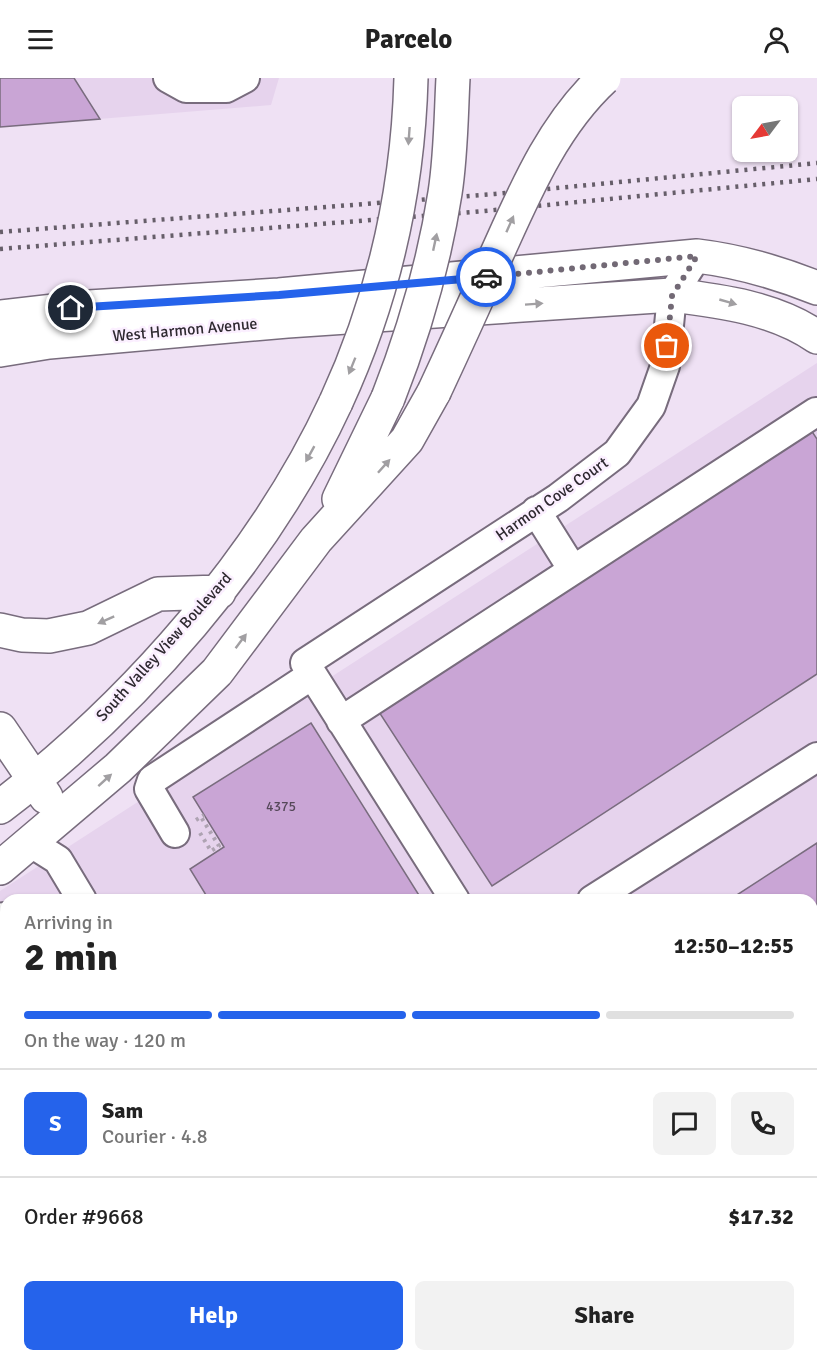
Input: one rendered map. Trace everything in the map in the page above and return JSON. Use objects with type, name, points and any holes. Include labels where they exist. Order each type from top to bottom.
[{"type":"main road","name":"South Valley View Boulevard","points":[[1,805],[34,781],[123,698],[219,592],[299,475],[336,402],[365,333],[389,259],[409,136],[411,78]]},
{"type":"main road","points":[[316,540],[337,503],[388,398],[410,342],[445,192],[453,78]]},
{"type":"main road","points":[[0,867],[44,851],[61,818],[118,768],[217,672],[316,540],[407,440],[434,392],[526,189],[560,132],[604,78]]},
{"type":"main road","name":"West Harmon Avenue","points":[[0,317],[68,309],[279,295],[697,256],[733,261],[780,273],[817,288]]},
{"type":"main road","name":"West Harmon Avenue","points":[[0,350],[50,342],[287,321],[672,296],[718,300],[768,314],[817,338]]},
{"type":"main road","points":[[0,630],[22,635],[49,636],[88,628],[158,594],[219,592]]},
{"type":"main road","points":[[0,729],[61,818]]},
{"type":"main road","points":[[1,805],[44,851]]},
{"type":"street","points":[[168,78],[186,88],[226,88],[242,82],[245,78]]},
{"type":"street","name":"Harmon Cove Court","points":[[187,832],[149,789],[152,780],[308,669],[593,474],[617,453],[651,406],[665,366],[672,296],[697,256]]},
{"type":"street","points":[[341,721],[816,412],[817,414]]},
{"type":"street","points":[[536,511],[573,570]]},
{"type":"street","points":[[308,669],[451,894]]},
{"type":"street","points":[[601,894],[817,757]]},
{"type":"street","points":[[44,851],[77,894]]},
{"type":"path","points":[[187,832],[211,851],[219,846],[201,817],[204,815]]},
{"type":"shaded area","points":[[0,78],[279,78],[271,105],[0,127]]},
{"type":"shaded area","points":[[817,363],[817,894],[0,894],[0,891]]},
{"type":"building","points":[[0,78],[74,78],[100,119],[0,127]]},
{"type":"building","points":[[811,430],[817,439],[817,674],[492,886],[379,712]]},
{"type":"building","points":[[311,723],[418,894],[205,894],[190,869],[224,847],[193,797]]},
{"type":"building","points":[[817,843],[817,894],[738,894]]},
{"type":"railway","points":[[0,232],[495,194],[817,163]]},
{"type":"railway","points":[[0,249],[474,212],[817,179]]},
{"type":"way so far","points":[[486,277],[697,256],[672,296],[667,346]]},
{"type":"route","points":[[71,308],[279,295],[486,277]]}]
